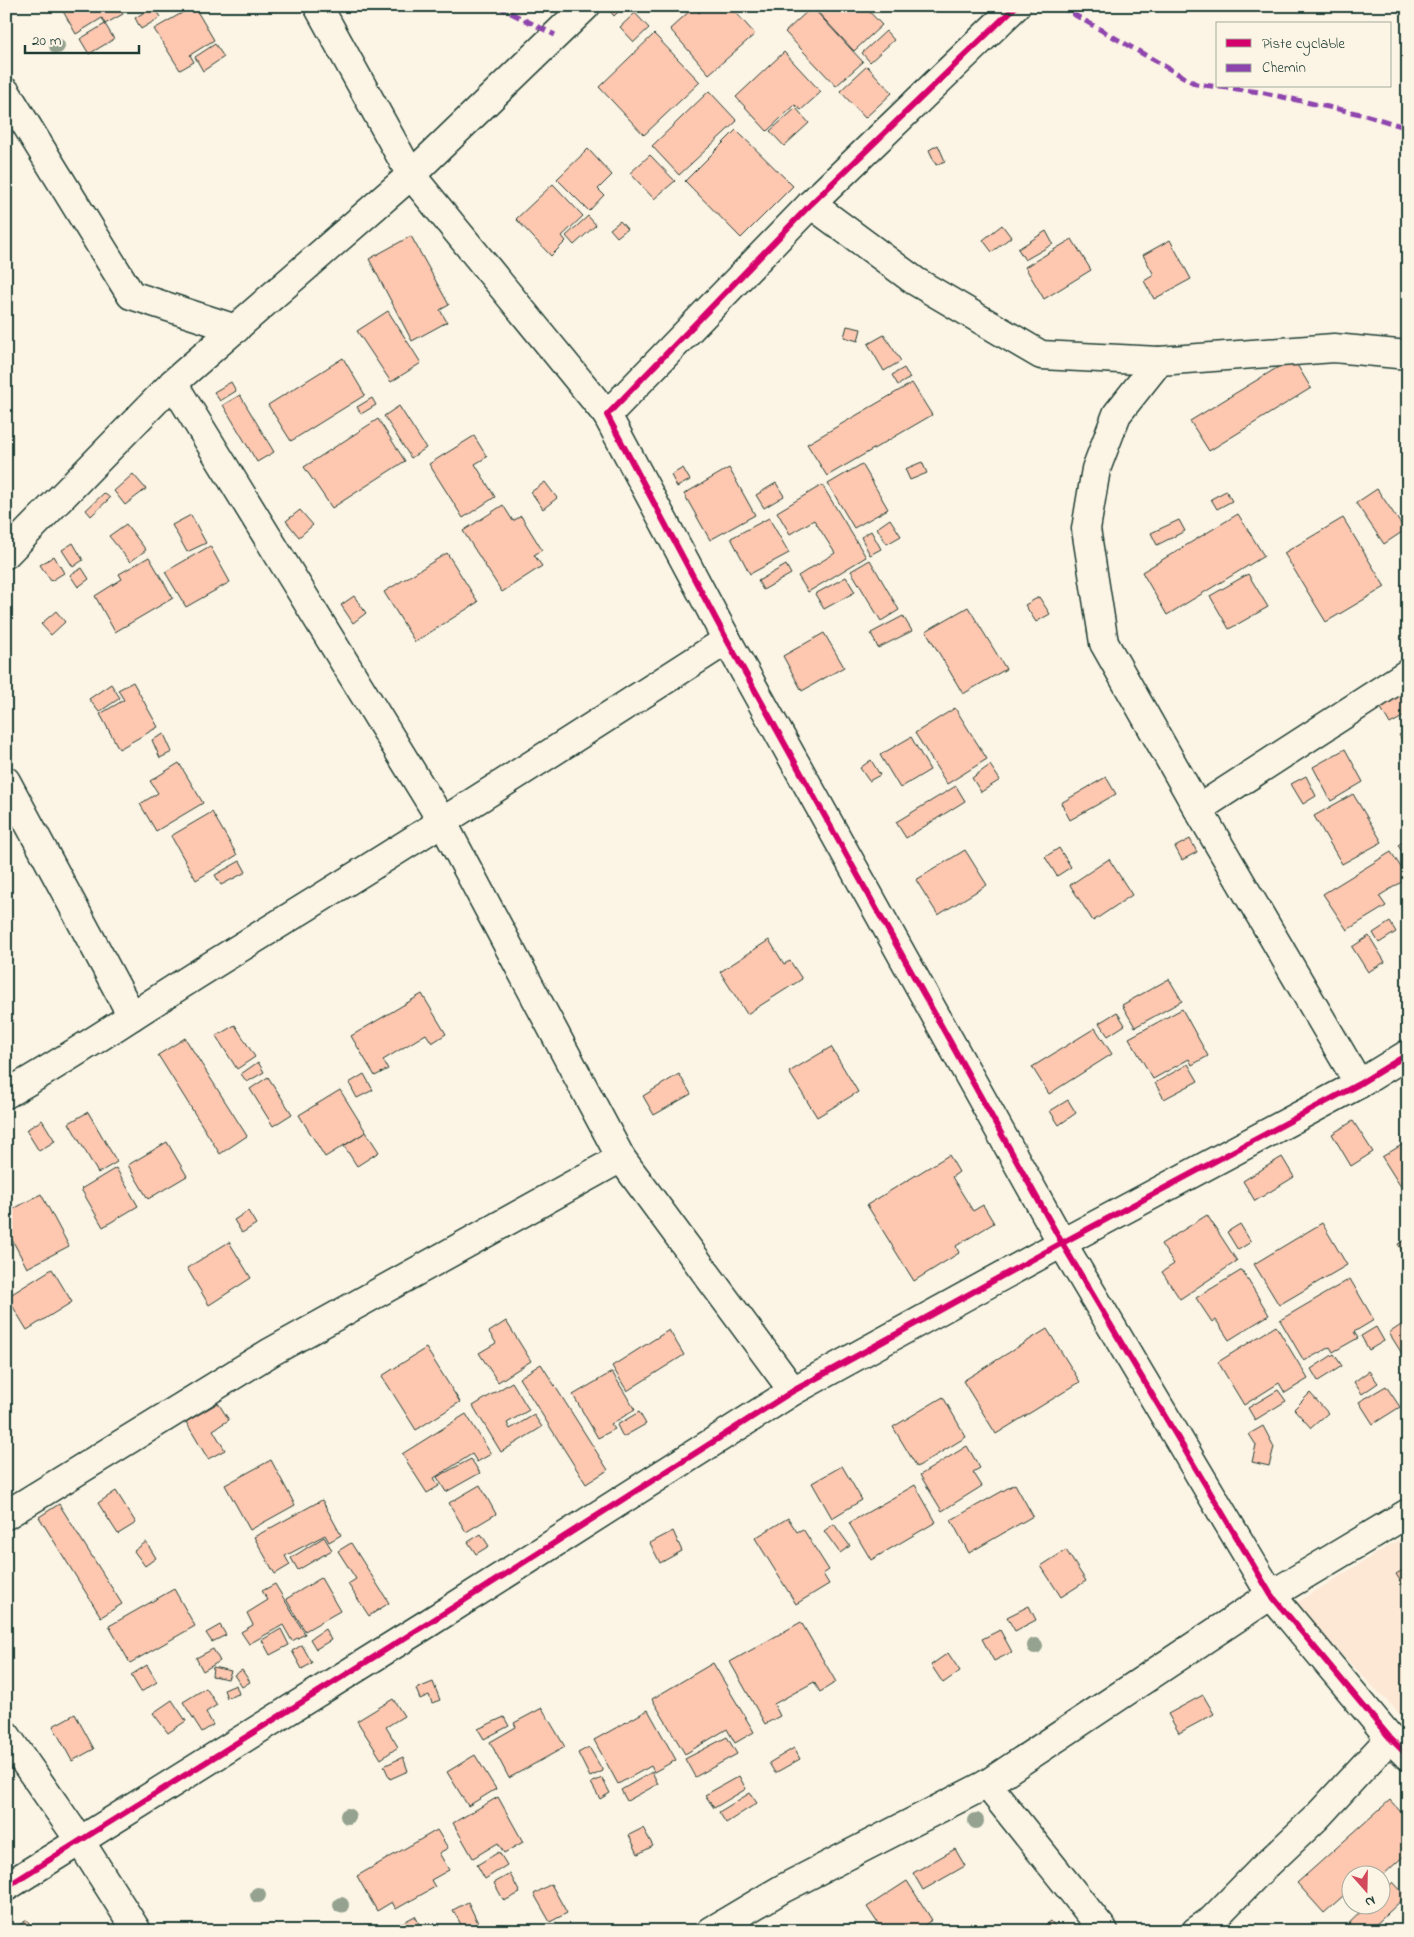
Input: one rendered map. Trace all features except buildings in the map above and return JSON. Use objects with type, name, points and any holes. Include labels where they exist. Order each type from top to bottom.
[{"type":"street","points":[[318,6],[411,175],[606,415],[727,640],[1062,1243],[1271,1595],[1399,1747],[1317,1818],[1259,1872],[1212,1920],[1196,1931]]},
{"type":"street","points":[[6,554],[173,383],[411,175],[586,6]]},
{"type":"street","points":[[606,415],[811,204],[1016,6]]},
{"type":"street","points":[[6,92],[131,295],[236,329]]},
{"type":"street","points":[[811,204],[915,281],[1041,355],[1159,361],[1334,348],[1408,355]]},
{"type":"street","points":[[1159,361],[1117,414],[1096,469],[1086,530],[1104,642],[1198,809],[1359,1084]]},
{"type":"street","points":[[173,383],[443,823],[621,1158],[793,1391]]},
{"type":"street","points":[[6,1094],[58,1065],[132,1016],[443,823],[727,640]]},
{"type":"street","points":[[1198,809],[1408,673]]},
{"type":"street","points":[[6,780],[132,1016]]},
{"type":"street","points":[[6,1887],[793,1391],[1062,1243],[1359,1084],[1408,1054]]},
{"type":"street","points":[[6,1515],[271,1352],[621,1158]]},
{"type":"street","points":[[711,1931],[782,1889],[987,1784],[1271,1595],[1408,1513]]},
{"type":"street","points":[[6,1735],[80,1841],[137,1931]]},
{"type":"street","points":[[987,1784],[1104,1931]]},
{"type":"shaded area","points":[[1408,1534],[1408,1722],[1293,1605]]},
{"type":"marked path","points":[[497,6],[555,35]]},
{"type":"marked path","points":[[1059,6],[1196,84],[1216,86]]},
{"type":"marked path","points":[[1228,88],[1260,92],[1365,115],[1408,128]]},
{"type":"cycle path","points":[[1016,6],[811,204],[607,415],[727,640],[1062,1243],[1271,1595],[1390,1738],[1408,1756]]},
{"type":"cycle path","points":[[6,1887],[427,1624],[793,1391],[1062,1243],[1359,1084],[1408,1054]]}]
